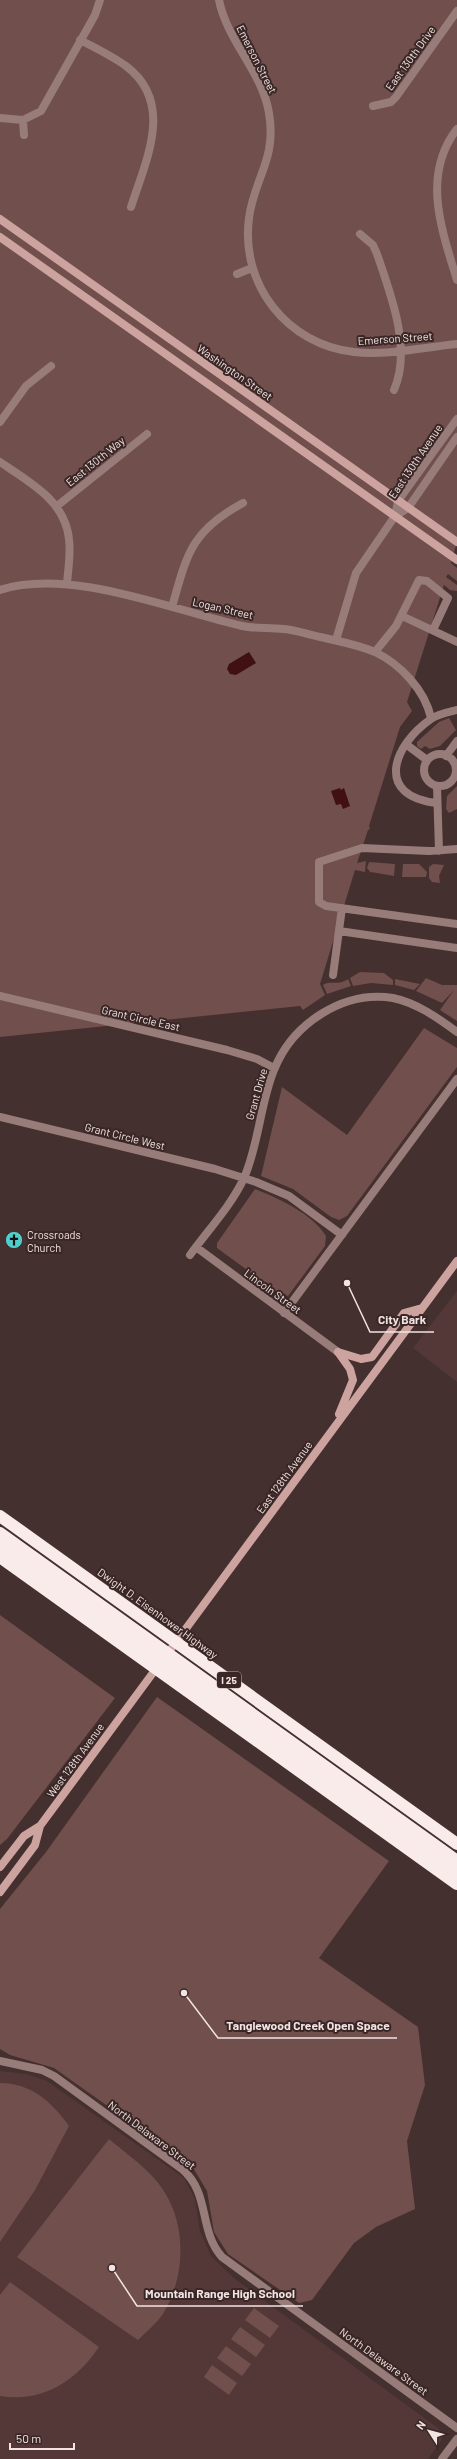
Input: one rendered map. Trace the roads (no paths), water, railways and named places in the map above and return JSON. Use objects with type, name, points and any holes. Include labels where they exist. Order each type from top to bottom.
[{"type":"highway","name":"Dwight D. Eisenhower Highway","points":[[0,1516],[457,1844]]},
{"type":"highway","points":[[0,1533],[457,1861]]},
{"type":"highway","points":[[0,1545],[457,1873]]},
{"type":"highway","points":[[0,1557],[457,1884]]},
{"type":"main road","name":"Washington Street","points":[[0,219],[457,542]]},
{"type":"main road","points":[[0,237],[457,560]]},
{"type":"main road","name":"East 128th Avenue","points":[[128,1707],[457,1261]]},
{"type":"main road","points":[[338,1352],[361,1359],[372,1357],[404,1313],[422,1308]]},
{"type":"main road","points":[[331,1431],[353,1380],[350,1369],[338,1352]]},
{"type":"main road","name":"West 128th Avenue","points":[[0,1867],[24,1836],[40,1826],[128,1707]]},
{"type":"main road","name":"West 128th Avenue","points":[[0,1892],[35,1845],[40,1826]]},
{"type":"street","points":[[0,118],[23,120],[34,116],[47,103],[95,15],[100,0]]},
{"type":"street","name":"Emerson Street","points":[[219,0],[224,19],[258,81],[269,113],[271,139],[269,157],[252,204],[248,226],[252,268],[268,301],[279,315],[312,341],[330,348],[356,353],[457,344]]},
{"type":"street","name":"East 130th Drive","points":[[373,106],[391,102],[396,97],[457,11]]},
{"type":"street","points":[[80,40],[115,59],[132,71],[142,83],[152,108],[154,126],[152,141],[131,207]]},
{"type":"street","points":[[23,120],[24,135]]},
{"type":"street","points":[[457,129],[443,155],[436,192],[439,222],[457,280]]},
{"type":"street","points":[[360,234],[373,245],[377,254],[396,318],[401,374],[394,390]]},
{"type":"street","points":[[237,274],[252,268]]},
{"type":"street","points":[[0,422],[26,386],[51,366]]},
{"type":"street","name":"East 130th Avenue","points":[[336,640],[356,573],[395,516],[398,501],[457,420]]},
{"type":"street","name":"East 130th Way","points":[[57,506],[147,434]]},
{"type":"street","name":"East 130th Avenue","points":[[395,516],[408,508],[457,437]]},
{"type":"street","points":[[0,462],[43,492],[57,506],[64,517],[69,538],[67,584]]},
{"type":"street","points":[[172,607],[186,559],[196,541],[217,518],[243,503]]},
{"type":"street","points":[[375,652],[402,616],[419,580],[427,580],[448,598],[433,630]]},
{"type":"street","name":"Logan Street","points":[[0,590],[17,586],[67,584],[172,607],[244,626],[284,628],[336,640],[375,652],[392,662],[409,678],[429,707],[431,718]]},
{"type":"street","points":[[402,616],[457,643]]},
{"type":"street","points":[[437,803],[415,800],[405,794],[398,785],[396,764],[407,745],[431,718],[457,710]]},
{"type":"street","points":[[446,756],[457,741]]},
{"type":"street","points":[[407,745],[427,760]]},
{"type":"street","points":[[438,755],[446,756],[455,766],[455,775],[446,785],[437,786],[429,782],[424,774],[427,760],[438,755]]},
{"type":"street","points":[[437,786],[439,851]]},
{"type":"street","points":[[457,849],[439,851],[362,848],[319,862],[319,902],[321,905],[457,924]]},
{"type":"street","points":[[333,975],[342,908]]},
{"type":"street","points":[[339,931],[457,948]]},
{"type":"street","name":"Grant Circle East","points":[[0,996],[227,1050],[257,1059],[274,1068]]},
{"type":"street","name":"Grant Drive","points":[[190,1255],[235,1194],[244,1178],[266,1091],[274,1068],[305,1026],[330,1008],[371,997],[393,998],[419,1007],[457,1032]]},
{"type":"street","points":[[284,1313],[457,1079]]},
{"type":"street","name":"Grant Circle West","points":[[0,1117],[215,1169],[244,1178],[289,1196],[342,1235]]},
{"type":"street","name":"Lincoln Street","points":[[196,1247],[338,1352]]},
{"type":"street","name":"North Delaware Street","points":[[0,2061],[42,2070],[54,2076],[182,2169],[197,2186],[211,2241],[228,2262],[457,2428]]},
{"type":"street","points":[[442,2459],[457,2439]]},
{"type":"place","name":"Crossroads Church","points":[[14,1240]]},
{"type":"place","name":"City Bark","points":[[347,1283]]},
{"type":"place","name":"Tanglewood Creek Open Space","points":[[184,1993]]},
{"type":"place","name":"Mountain Range High School","points":[[112,2268]]}]
